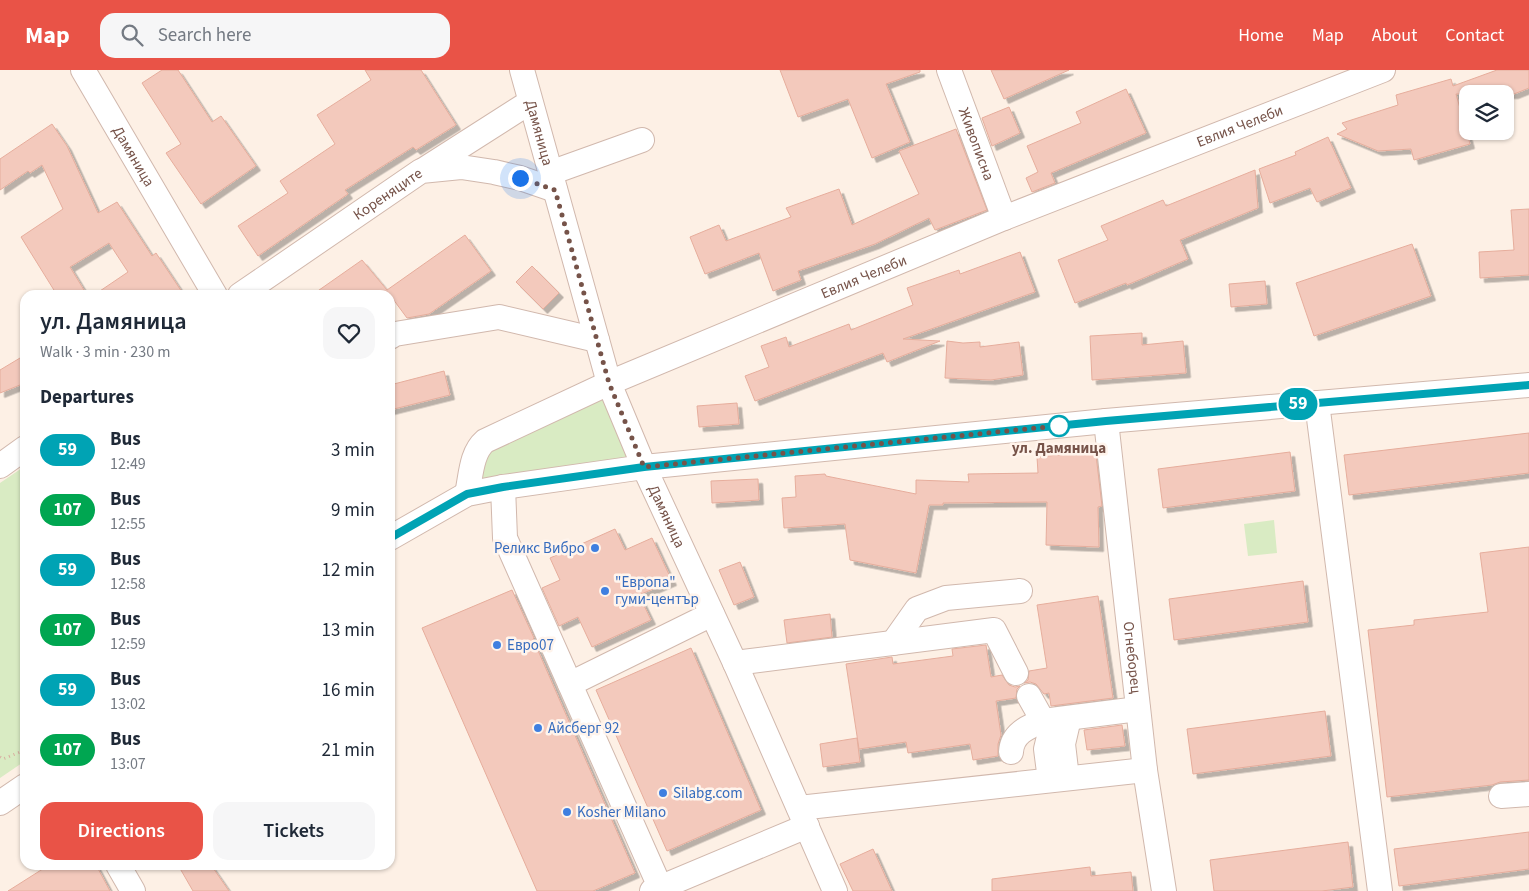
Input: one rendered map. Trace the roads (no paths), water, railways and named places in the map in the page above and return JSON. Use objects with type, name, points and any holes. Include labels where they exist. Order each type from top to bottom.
[{"type":"street","name":"Дамяница","points":[[82,70],[212,290]]},
{"type":"street","name":"Дамяница","points":[[522,70],[609,383],[644,467],[735,663],[835,891]]},
{"type":"street","name":"Живописна","points":[[949,70],[1004,218]]},
{"type":"street","name":"Евлия Челеби","points":[[467,494],[475,453],[485,441],[609,383],[1004,218],[1382,70]]},
{"type":"street","points":[[421,171],[530,102]]},
{"type":"street","points":[[552,182],[642,140]]},
{"type":"street","name":"Кореняците","points":[[247,290],[421,171],[461,167],[552,182]]},
{"type":"street","points":[[395,334],[499,317],[597,340]]},
{"type":"street","points":[[395,535],[467,494],[644,467],[1106,421],[1529,385]]},
{"type":"street","points":[[1317,403],[1380,891]]},
{"type":"street","name":"Огнеборец","points":[[1106,421],[1145,770],[1164,891]]},
{"type":"street","points":[[0,466],[20,452]]},
{"type":"street","points":[[503,487],[505,538],[570,684],[656,889],[803,817],[1058,779],[1145,770]]},
{"type":"street","points":[[892,643],[916,608],[946,598],[1020,591]]},
{"type":"street","points":[[570,684],[712,614]]},
{"type":"street","points":[[735,663],[994,630],[1016,673]]},
{"type":"street","points":[[1029,696],[1055,720]]},
{"type":"street","points":[[1011,752],[1012,744],[1018,734],[1028,727],[1055,720],[1138,710]]},
{"type":"street","points":[[1055,720],[1046,749],[1058,779]]},
{"type":"street","points":[[0,803],[20,789]]},
{"type":"street","points":[[1501,796],[1529,794]]},
{"type":"street","points":[[121,870],[133,891]]},
{"type":"place","name":"ул. Дамяница","points":[[1059,426]]},
{"type":"place","name":"Реликс Вибро","points":[[595,548]]},
{"type":"place","name":"\"Европа\" гуми-център","points":[[605,591]]},
{"type":"place","name":"Евро07","points":[[497,645]]},
{"type":"place","name":"Айсберг 92","points":[[538,728]]},
{"type":"place","name":"Silabg.com","points":[[663,793]]},
{"type":"place","name":"Kosher Milano","points":[[567,812]]}]
